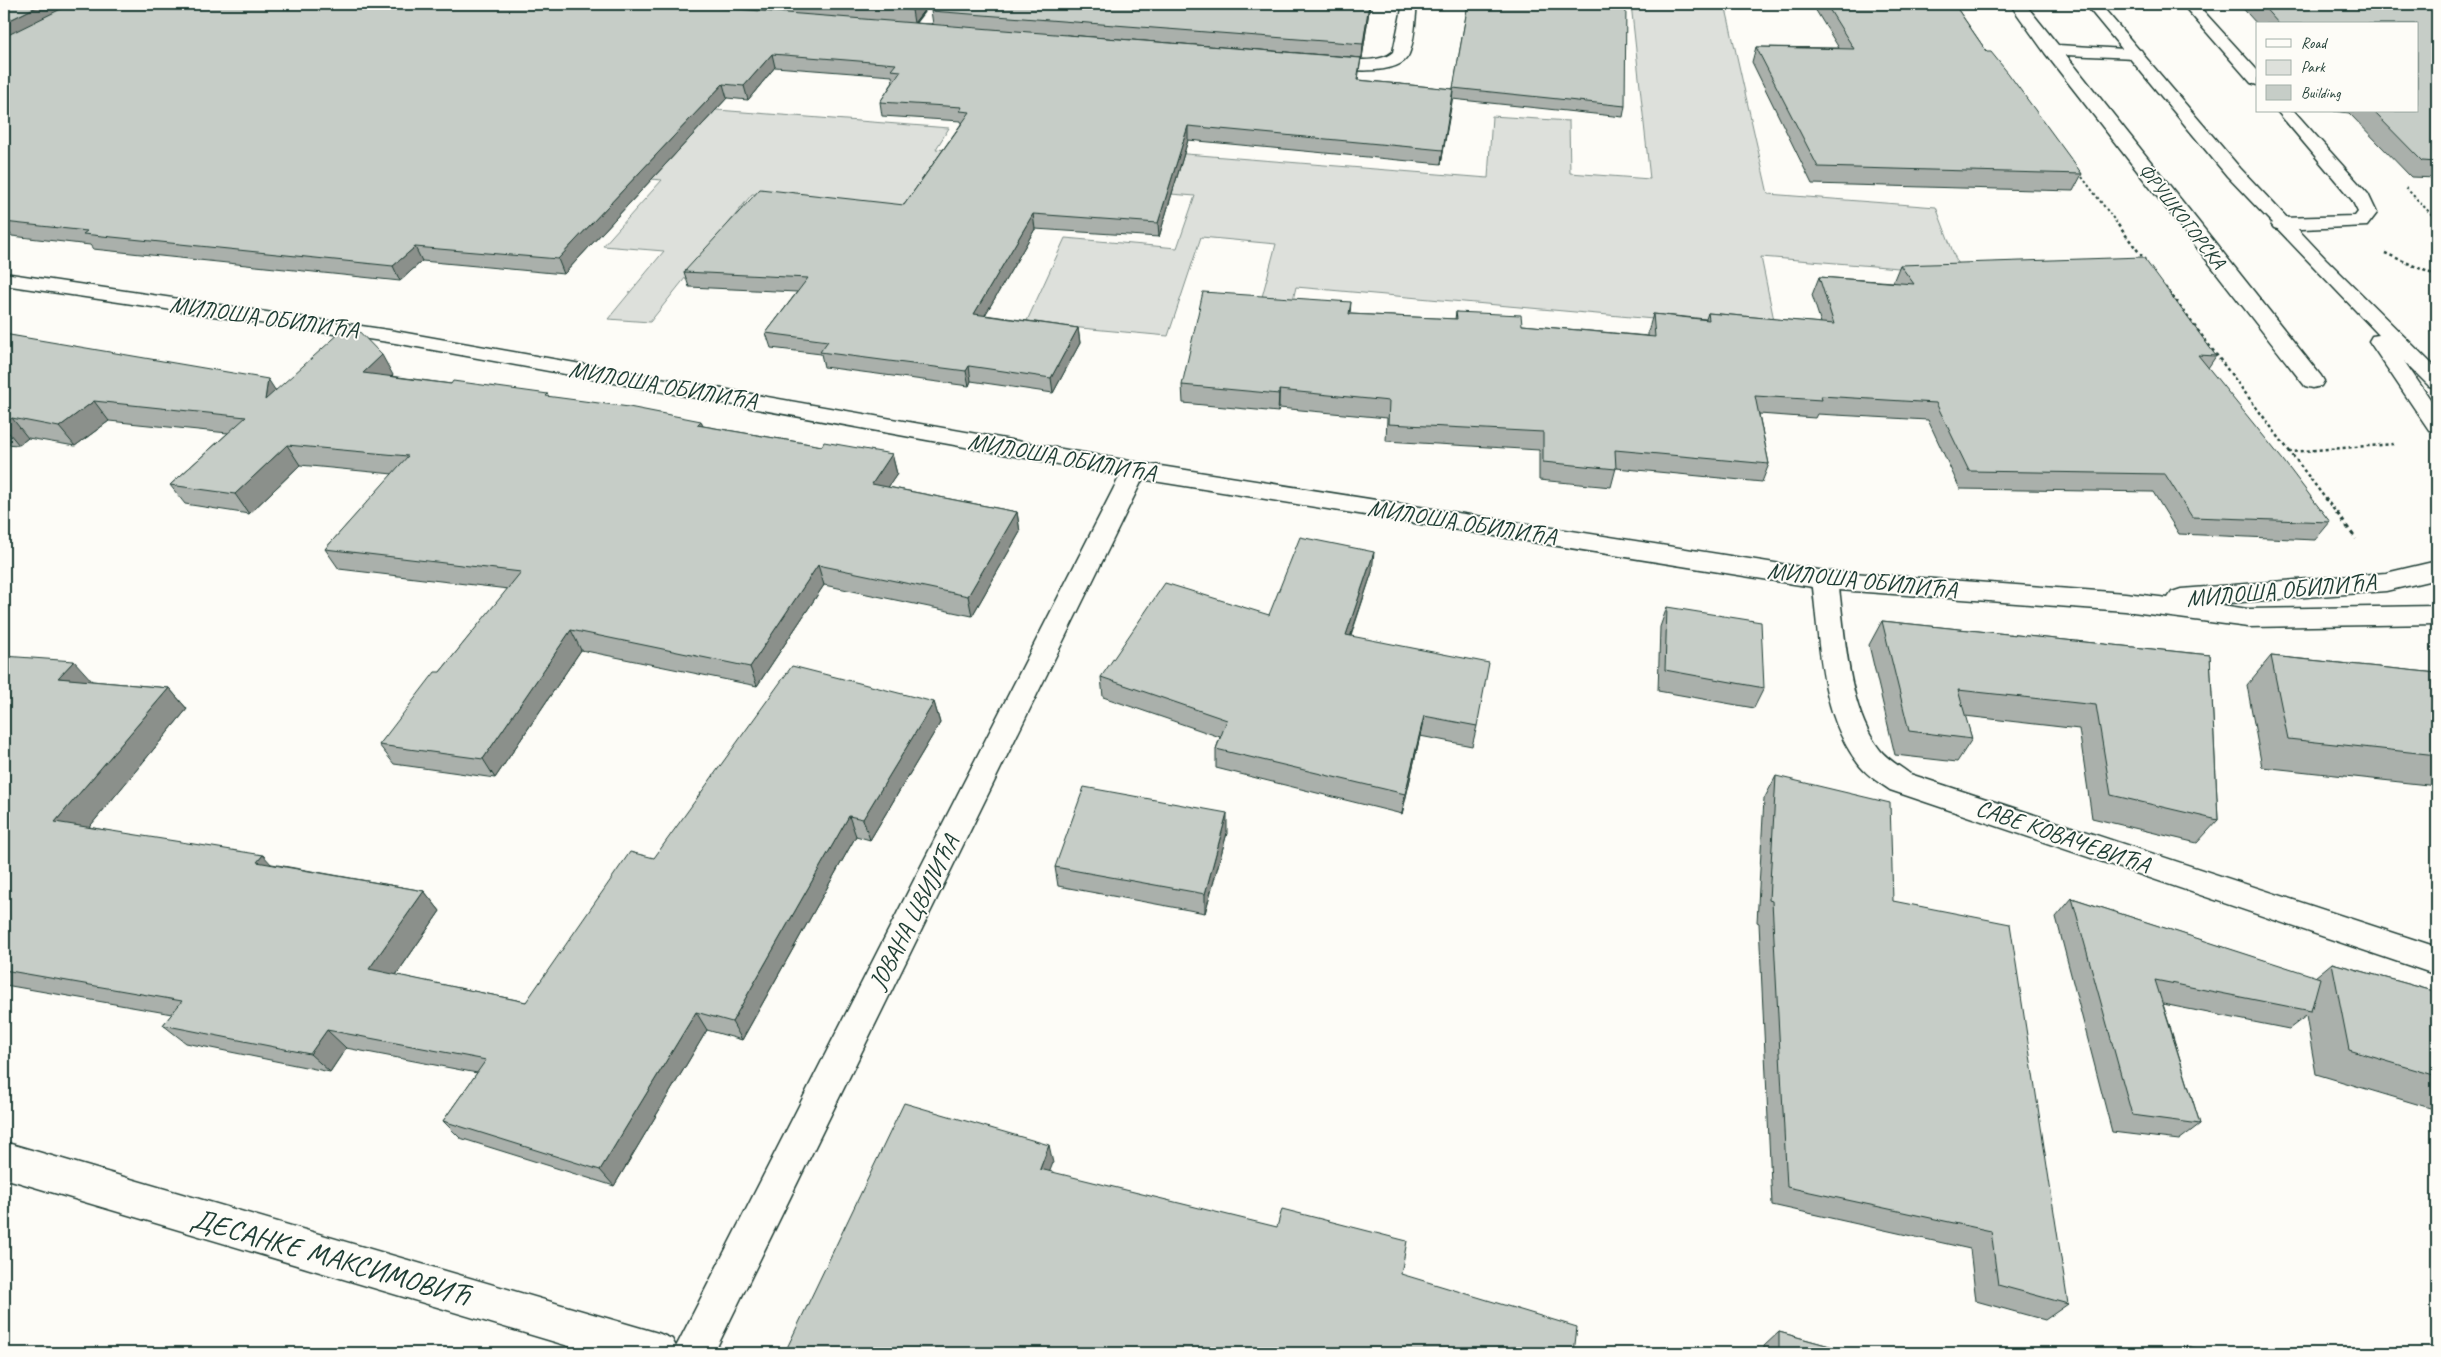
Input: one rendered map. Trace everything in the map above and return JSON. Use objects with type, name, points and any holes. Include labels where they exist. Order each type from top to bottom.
[{"type":"street","points":[[919,30],[940,4]]},
{"type":"street","points":[[1310,61],[1369,65],[1390,62],[1401,54],[1410,4]]},
{"type":"street","name":"ФРУШКОГОРСКА","points":[[2017,4],[2051,50],[2313,381]]},
{"type":"street","points":[[2092,4],[2206,140],[2281,224],[2348,294],[2437,381]]},
{"type":"street","points":[[2189,4],[2256,79]]},
{"type":"street","points":[[899,28],[939,31]]},
{"type":"street","points":[[2051,50],[2135,53]]},
{"type":"street","points":[[2281,224],[2360,222],[2368,213],[2361,198],[2285,112]]},
{"type":"street","name":"МИЛОША ОБИЛИЋА","points":[[4,279],[395,337],[1135,470],[1825,580],[2125,602],[2248,618],[2437,615]]},
{"type":"street","points":[[2348,294],[2437,425]]},
{"type":"street","name":"ЈОВАНА ЦВИЈИЋА","points":[[693,1353],[1135,470]]},
{"type":"street","name":"МИЛОША ОБИЛИЋА","points":[[2125,602],[2386,582],[2437,570]]},
{"type":"street","name":"САВЕ КОВАЧЕВИЋА","points":[[1825,580],[1844,705],[1855,734],[1871,759],[1900,782],[2437,961]]},
{"type":"street","name":"ДЕСАНКЕ МАКСИМОВИЋ","points":[[4,1160],[658,1353]]},
{"type":"path","points":[[2076,169],[2147,263]]},
{"type":"path","points":[[2165,287],[2386,582]]},
{"type":"path","points":[[2290,452],[2398,444]]},
{"type":"green space","points":[[1631,4],[1725,4],[1768,194],[1936,207],[1961,273],[1761,257],[1776,330],[1296,287],[1285,334],[1253,331],[1276,244],[1201,237],[1168,336],[1026,323],[1065,238],[1177,248],[1195,196],[1002,180],[918,209],[752,194],[650,322],[608,319],[664,251],[603,246],[662,180],[558,171],[627,103],[949,128],[936,149],[1028,156],[1035,142],[1488,178],[1492,116],[1569,121],[1570,173],[1650,179]]},
{"type":"building","points":[[4,4],[42,4],[4,23]]},
{"type":"building","points":[[71,4],[672,4],[1361,58],[1357,80],[1453,89],[1443,150],[1188,126],[1158,223],[1033,214],[974,314],[1078,328],[1051,378],[969,366],[966,371],[820,352],[828,341],[766,333],[808,278],[684,272],[760,189],[904,205],[970,112],[960,111],[962,107],[880,102],[901,71],[891,70],[896,64],[772,54],[744,86],[723,84],[558,259],[415,247],[393,266],[83,234],[87,231],[4,222],[7,218],[4,217],[4,37]]},
{"type":"building","points":[[829,4],[917,4],[912,10]]},
{"type":"building","points":[[937,4],[1369,4],[1363,44],[931,11]]},
{"type":"building","points":[[1468,4],[1626,4],[1625,106],[1453,88]]},
{"type":"building","points":[[1826,4],[1954,4],[1987,52],[1991,52],[2008,73],[2082,174],[1818,167],[1756,47],[1854,49]]},
{"type":"building","points":[[2261,4],[2437,4],[2437,162],[2422,161],[2374,112],[2418,112],[2418,22],[2277,22]]},
{"type":"building","points":[[2143,257],[2216,356],[2198,355],[2283,460],[2330,522],[2192,517],[2165,474],[1969,471],[1936,403],[1821,396],[1822,400],[1755,396],[1769,464],[1615,450],[1616,469],[1543,462],[1543,432],[1388,424],[1389,401],[1279,390],[1279,394],[1182,385],[1203,292],[1351,302],[1349,314],[1457,319],[1456,312],[1521,315],[1522,325],[1655,337],[1653,314],[1709,320],[1708,313],[1834,324],[1819,277],[1914,284],[1900,265]]},
{"type":"building","points":[[351,323],[382,355],[363,373],[451,384],[453,381],[548,394],[546,396],[629,407],[701,421],[697,425],[822,446],[824,442],[892,454],[872,484],[1017,512],[968,596],[818,565],[750,667],[571,630],[483,759],[379,745],[435,672],[440,672],[521,572],[325,549],[408,456],[287,445],[235,494],[170,485],[246,417],[94,401],[59,427],[12,418],[4,425],[4,334],[268,379],[265,400]]},
{"type":"building","points":[[1300,537],[1374,552],[1346,635],[1489,663],[1477,726],[1424,716],[1405,794],[1216,749],[1227,720],[1101,677],[1165,583],[1269,615]]},
{"type":"building","points":[[1667,607],[1761,622],[1764,688],[1665,670]]},
{"type":"building","points":[[1882,621],[2210,655],[2218,820],[2111,795],[2096,705],[1958,690],[1972,739],[1909,731]]},
{"type":"building","points":[[4,656],[74,661],[58,678],[169,688],[55,822],[263,855],[257,862],[424,891],[369,969],[526,1002],[630,852],[654,858],[792,666],[934,702],[863,819],[849,816],[732,1022],[696,1012],[600,1170],[443,1121],[486,1060],[327,1030],[310,1054],[163,1025],[182,1001],[4,970]]},
{"type":"building","points":[[2271,656],[2437,673],[2437,755],[2288,739]]},
{"type":"building","points":[[1776,776],[1890,803],[1893,901],[2010,924],[2068,1304],[1998,1285],[1991,1231],[1787,1187],[1772,901],[1769,900]]},
{"type":"building","points":[[1084,787],[1227,813],[1205,894],[1055,867]]},
{"type":"building","points":[[2072,898],[2320,978],[2311,1011],[2155,980],[2200,1124],[2132,1115]]},
{"type":"building","points":[[2332,963],[2437,992],[2437,1076],[2349,1050]]},
{"type":"building","points":[[904,1103],[1049,1145],[1040,1169],[1277,1227],[1282,1209],[1407,1241],[1401,1274],[1577,1327],[1574,1353],[795,1353],[786,1350]]},
{"type":"building","points":[[1779,1332],[1855,1353],[1779,1353]]},
{"type":"building","points":[[2187,1346],[2214,1353],[2189,1353]]}]
